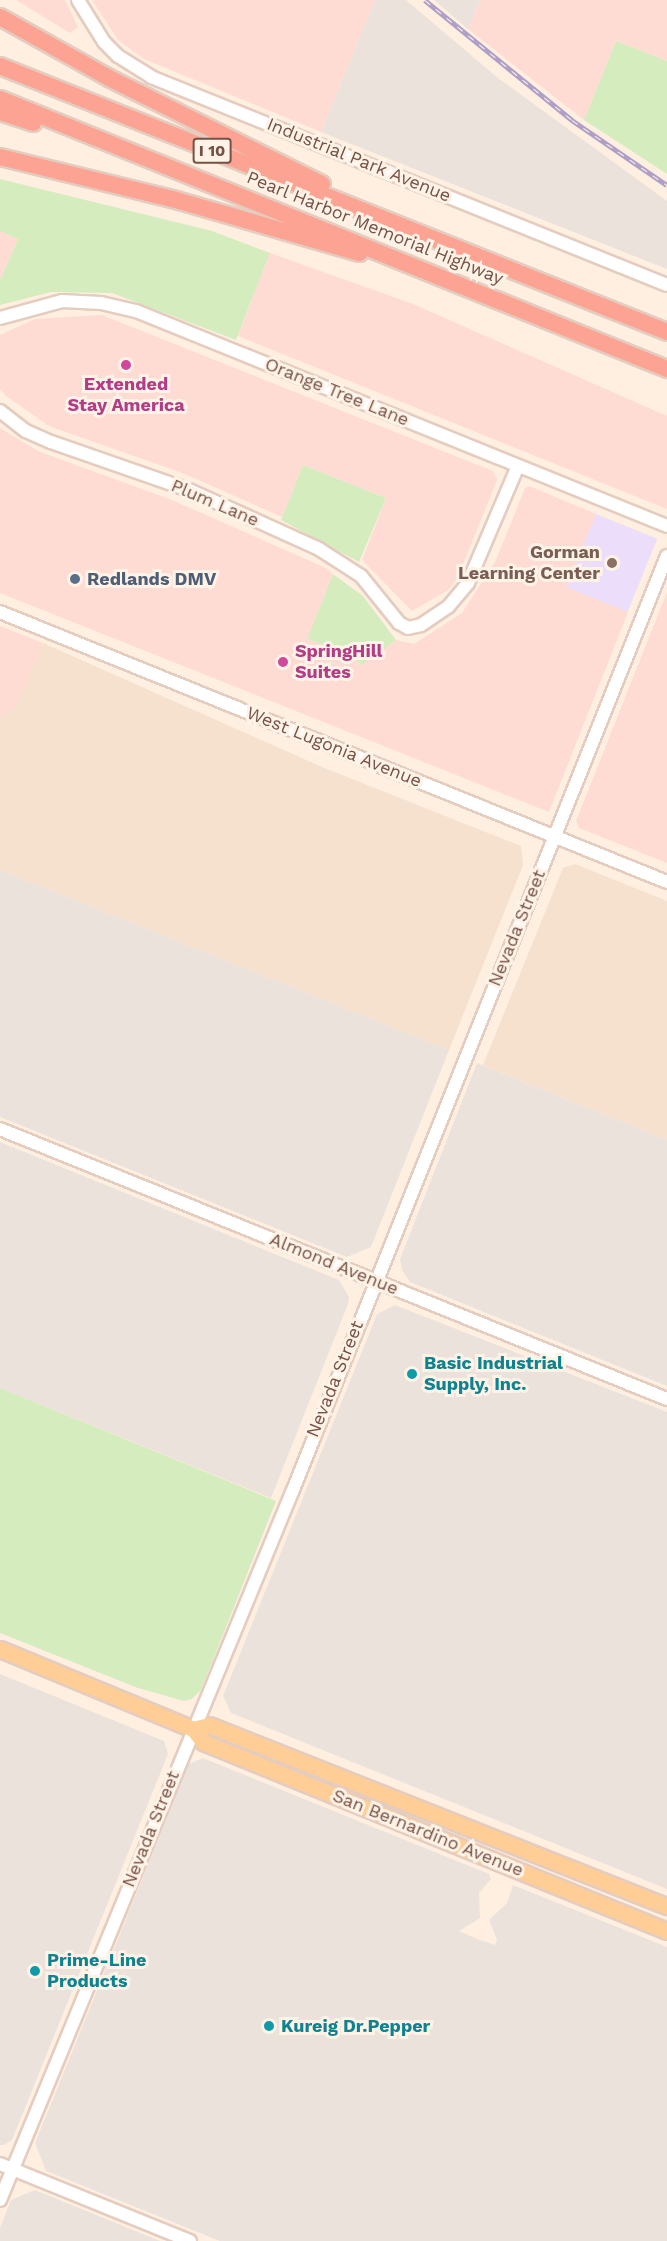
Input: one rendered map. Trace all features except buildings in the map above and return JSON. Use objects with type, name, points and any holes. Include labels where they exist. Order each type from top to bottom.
[{"type":"highway","points":[[0,17],[109,78],[424,235]]},
{"type":"highway","name":"Pearl Harbor Memorial Highway","points":[[0,66],[667,332]]},
{"type":"highway","name":"Pearl Harbor Memorial Highway","points":[[0,99],[451,279],[667,369]]},
{"type":"highway","points":[[0,112],[165,165]]},
{"type":"highway","points":[[0,157],[176,200],[451,279]]},
{"type":"main road","name":"San Bernardino Avenue","points":[[0,1649],[193,1730],[203,1742],[667,1930]]},
{"type":"main road","name":"San Bernardino Avenue","points":[[193,1730],[209,1725],[667,1906]]},
{"type":"street","name":"Industrial Park Avenue","points":[[78,0],[104,42],[118,56],[151,77],[667,285]]},
{"type":"street","name":"Orange Tree Lane","points":[[0,318],[62,301],[122,307],[667,526]]},
{"type":"street","name":"Plum Lane","points":[[0,411],[26,431],[51,442],[189,490],[319,549],[361,576],[399,623],[408,628],[421,625],[447,607],[468,583],[519,466]]},
{"type":"street","name":"Nevada Street","points":[[0,2200],[193,1730],[667,556]]},
{"type":"street","name":"West Lugonia Avenue","points":[[0,612],[667,882]]},
{"type":"street","name":"Almond Avenue","points":[[0,1129],[667,1400]]},
{"type":"street","points":[[0,2164],[190,2241]]},
{"type":"shaded area","points":[[16,0],[65,0],[78,27],[70,33]]},
{"type":"shaded area","points":[[92,0],[375,0],[321,132],[144,59],[118,40]]},
{"type":"shaded area","points":[[375,0],[406,0],[498,78],[667,201],[667,269],[321,132]]},
{"type":"shaded area","points":[[434,0],[480,0],[468,29]]},
{"type":"shaded area","points":[[480,0],[667,0],[667,61],[616,41],[584,120],[468,29]]},
{"type":"shaded area","points":[[0,231],[18,239],[0,280]]},
{"type":"shaded area","points":[[270,253],[413,304],[667,416],[667,509],[238,336]]},
{"type":"shaded area","points":[[102,315],[493,471],[497,480],[457,579],[448,590],[412,611],[362,560],[386,498],[303,465],[282,517],[185,474],[49,426],[6,396],[0,389],[0,335],[35,319]]},
{"type":"shaded area","points":[[0,428],[38,451],[172,500],[326,568],[333,574],[307,639],[343,652],[361,665],[396,640],[414,644],[462,613],[496,560],[525,488],[529,486],[596,514],[567,587],[628,612],[549,812],[0,593]]},
{"type":"shaded area","name":"Gorman Learning Center","points":[[596,514],[657,539],[628,612],[566,587]]},
{"type":"shaded area","points":[[667,592],[667,863],[579,828],[576,821]]},
{"type":"shaded area","points":[[0,626],[43,643],[15,708],[0,718]]},
{"type":"shaded area","points":[[43,643],[322,767],[521,846],[523,865],[449,1050],[0,870],[0,718],[15,708]]},
{"type":"shaded area","points":[[575,864],[667,901],[667,1140],[483,1065],[563,868]]},
{"type":"shaded area","points":[[0,870],[449,1050],[371,1247],[347,1257],[0,1117]]},
{"type":"shaded area","points":[[477,1063],[667,1140],[667,1386],[410,1282],[402,1270],[400,1259]]},
{"type":"shaded area","points":[[0,1142],[339,1280],[349,1297],[348,1304],[271,1498],[0,1388]]},
{"type":"shaded area","points":[[395,1305],[667,1412],[667,1889],[231,1713],[223,1696],[377,1314]]},
{"type":"shaded area","points":[[0,1674],[164,1741],[168,1754],[12,2140],[4,2145],[0,2145]]},
{"type":"shaded area","points":[[203,1758],[489,1874],[491,1879],[479,1893],[480,1918],[459,1931],[477,1939],[495,1945],[497,1940],[489,1920],[507,1903],[513,1885],[667,1947],[667,2241],[220,2241],[46,2171],[35,2143],[189,1764]]},
{"type":"shaded area","points":[[35,2190],[160,2241],[0,2241],[0,2228],[11,2200]]},
{"type":"green space","points":[[616,41],[667,61],[667,174],[584,120]]},
{"type":"green space","points":[[0,179],[212,231],[270,253],[236,340],[112,293],[51,292],[0,305],[0,280],[18,239],[0,231]]},
{"type":"green space","points":[[303,465],[386,498],[359,562],[281,520]]},
{"type":"green space","points":[[333,574],[363,596],[396,640],[362,665],[343,652],[307,639]]},
{"type":"green space","points":[[0,1388],[276,1501],[201,1690],[192,1699],[184,1701],[138,1688],[0,1633]]},
{"type":"railway","points":[[425,0],[572,120],[667,185]]},
{"type":"place","name":"Extended Stay America","points":[[126,365]]},
{"type":"place","name":"Gorman Learning Center","points":[[612,563]]},
{"type":"place","name":"Redlands DMV","points":[[75,579]]},
{"type":"place","name":"SpringHill Suites","points":[[283,662]]},
{"type":"place","name":"Basic Industrial Supply, Inc.","points":[[412,1374]]},
{"type":"place","name":"Prime-Line Products","points":[[35,1971]]},
{"type":"place","name":"Kureig Dr.Pepper","points":[[269,2026]]}]
